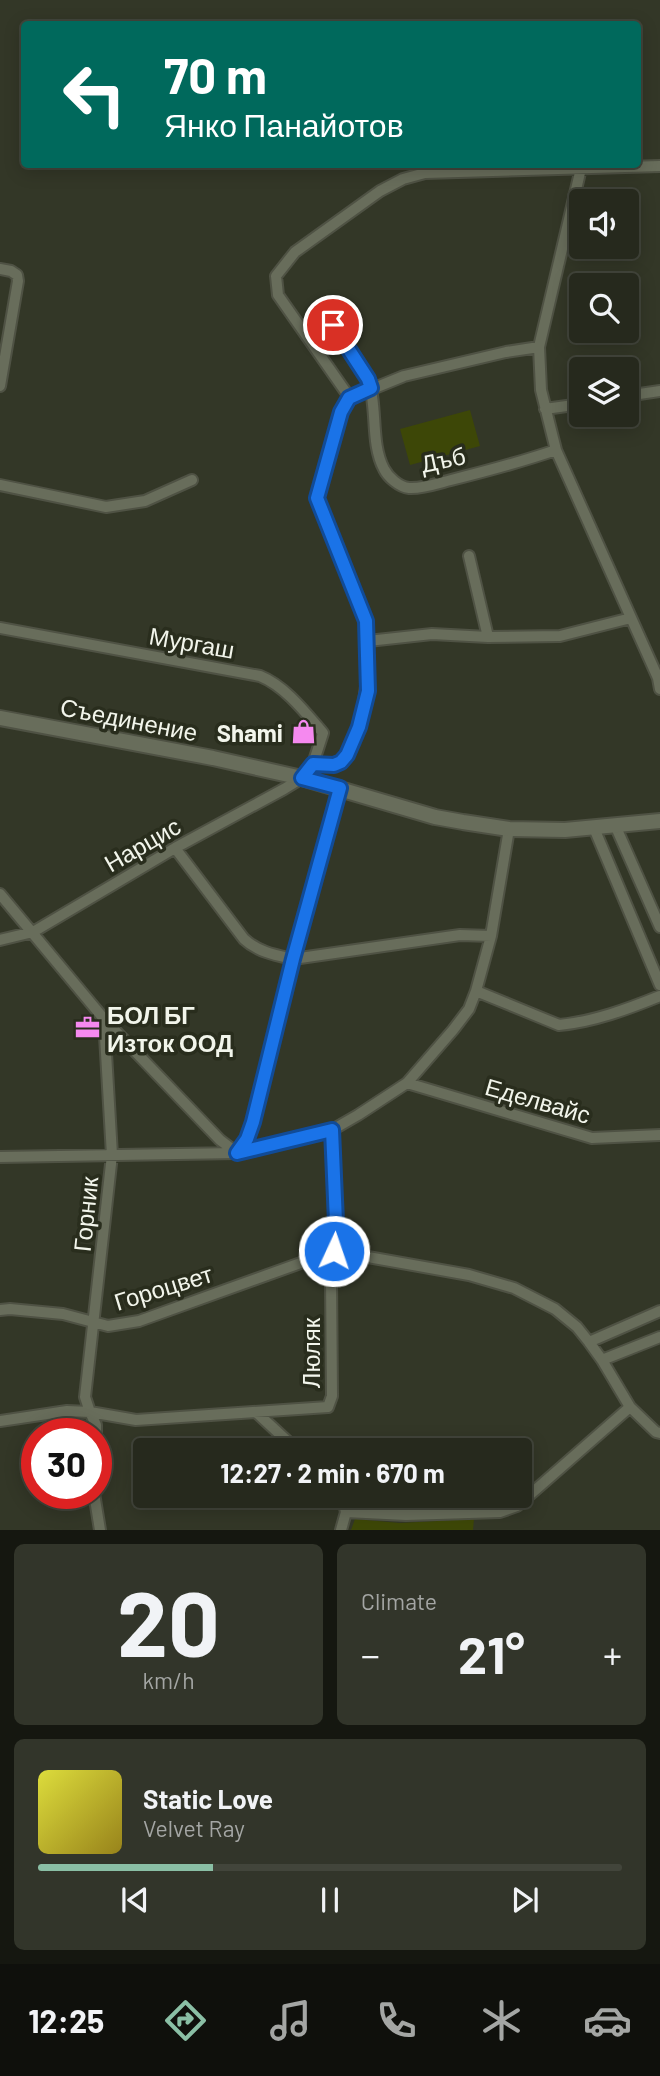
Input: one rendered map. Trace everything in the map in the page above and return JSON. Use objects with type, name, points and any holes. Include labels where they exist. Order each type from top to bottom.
[{"type":"street","points":[[641,166],[660,166]]},
{"type":"street","points":[[349,398],[278,295],[276,276],[295,252],[380,191],[402,179],[425,173],[537,168]]},
{"type":"street","points":[[582,168],[538,346],[541,390],[556,450],[658,678],[660,689]]},
{"type":"street","points":[[0,270],[11,271],[17,275],[18,281],[0,386]]},
{"type":"street","name":"Дъб","points":[[333,325],[368,379],[377,443],[384,470],[398,485],[409,488],[438,483],[520,463],[556,450]]},
{"type":"street","points":[[302,778],[313,764],[334,765],[347,755],[359,727],[368,691],[366,621],[317,498],[338,422],[349,398],[404,376],[538,346]]},
{"type":"street","points":[[639,394],[660,391]]},
{"type":"street","points":[[545,409],[569,406]]},
{"type":"street","points":[[0,485],[106,507],[145,501],[192,481]]},
{"type":"street","points":[[469,556],[488,637]]},
{"type":"street","points":[[368,641],[432,634],[488,637],[560,636],[631,618]]},
{"type":"street","name":"Мургаш","points":[[0,628],[270,680],[323,733],[313,764]]},
{"type":"street","name":"Съединение","points":[[0,718],[213,758],[340,788],[435,817],[509,829],[565,830],[660,821]]},
{"type":"street","name":"Нарцис","points":[[0,940],[33,933],[175,848],[302,778]]},
{"type":"street","points":[[237,1153],[247,1139],[253,1122],[293,959],[340,788]]},
{"type":"street","points":[[615,825],[660,927]]},
{"type":"street","points":[[594,828],[659,983]]},
{"type":"street","points":[[0,1157],[237,1153],[332,1130],[387,1098],[407,1083],[469,1009],[491,936],[509,829]]},
{"type":"street","points":[[175,848],[244,939],[253,947],[271,954],[293,959],[460,936],[491,936]]},
{"type":"street","points":[[0,894],[104,1019],[220,1140],[237,1153]]},
{"type":"street","points":[[476,991],[559,1025],[633,1007],[660,996]]},
{"type":"street","name":"Горник","points":[[92,1418],[85,1397],[112,1155],[104,1019]]},
{"type":"street","name":"Еделвайс","points":[[407,1083],[577,1135],[604,1138],[660,1135]]},
{"type":"street","name":"Люляк","points":[[257,1413],[320,1409],[331,1404],[331,1277],[336,1222],[332,1130]]},
{"type":"street","points":[[334,1251],[469,1275],[514,1288],[555,1309],[577,1327],[589,1342],[630,1407],[660,1433]]},
{"type":"street","name":"Гороцвет","points":[[0,1310],[63,1314],[108,1326],[139,1321],[334,1251]]},
{"type":"street","points":[[589,1342],[660,1311]]},
{"type":"street","points":[[602,1360],[660,1337]]},
{"type":"street","points":[[346,1512],[406,1515],[500,1512],[512,1509],[630,1407]]},
{"type":"street","points":[[0,1421],[67,1411],[136,1420],[257,1413],[284,1438]]},
{"type":"street","points":[[341,1530],[345,1508]]},
{"type":"street","points":[[97,1509],[100,1530]]},
{"type":"green space","points":[[470,410],[480,446],[410,465],[400,429]]},
{"type":"green space","points":[[355,1519],[400,1523],[474,1519],[473,1530],[351,1530]]},
{"type":"place","name":"Shami","points":[[303,732]]},
{"type":"place","name":"БОЛ БГ Изток ООД","points":[[87,1028]]},
{"type":"route","points":[[333,325],[371,388],[349,398],[341,412],[317,498],[366,621],[368,691],[359,727],[347,755],[334,765],[313,764],[302,778],[340,788],[293,959],[253,1122],[247,1139],[237,1153],[332,1130],[336,1222],[334,1251]]}]
